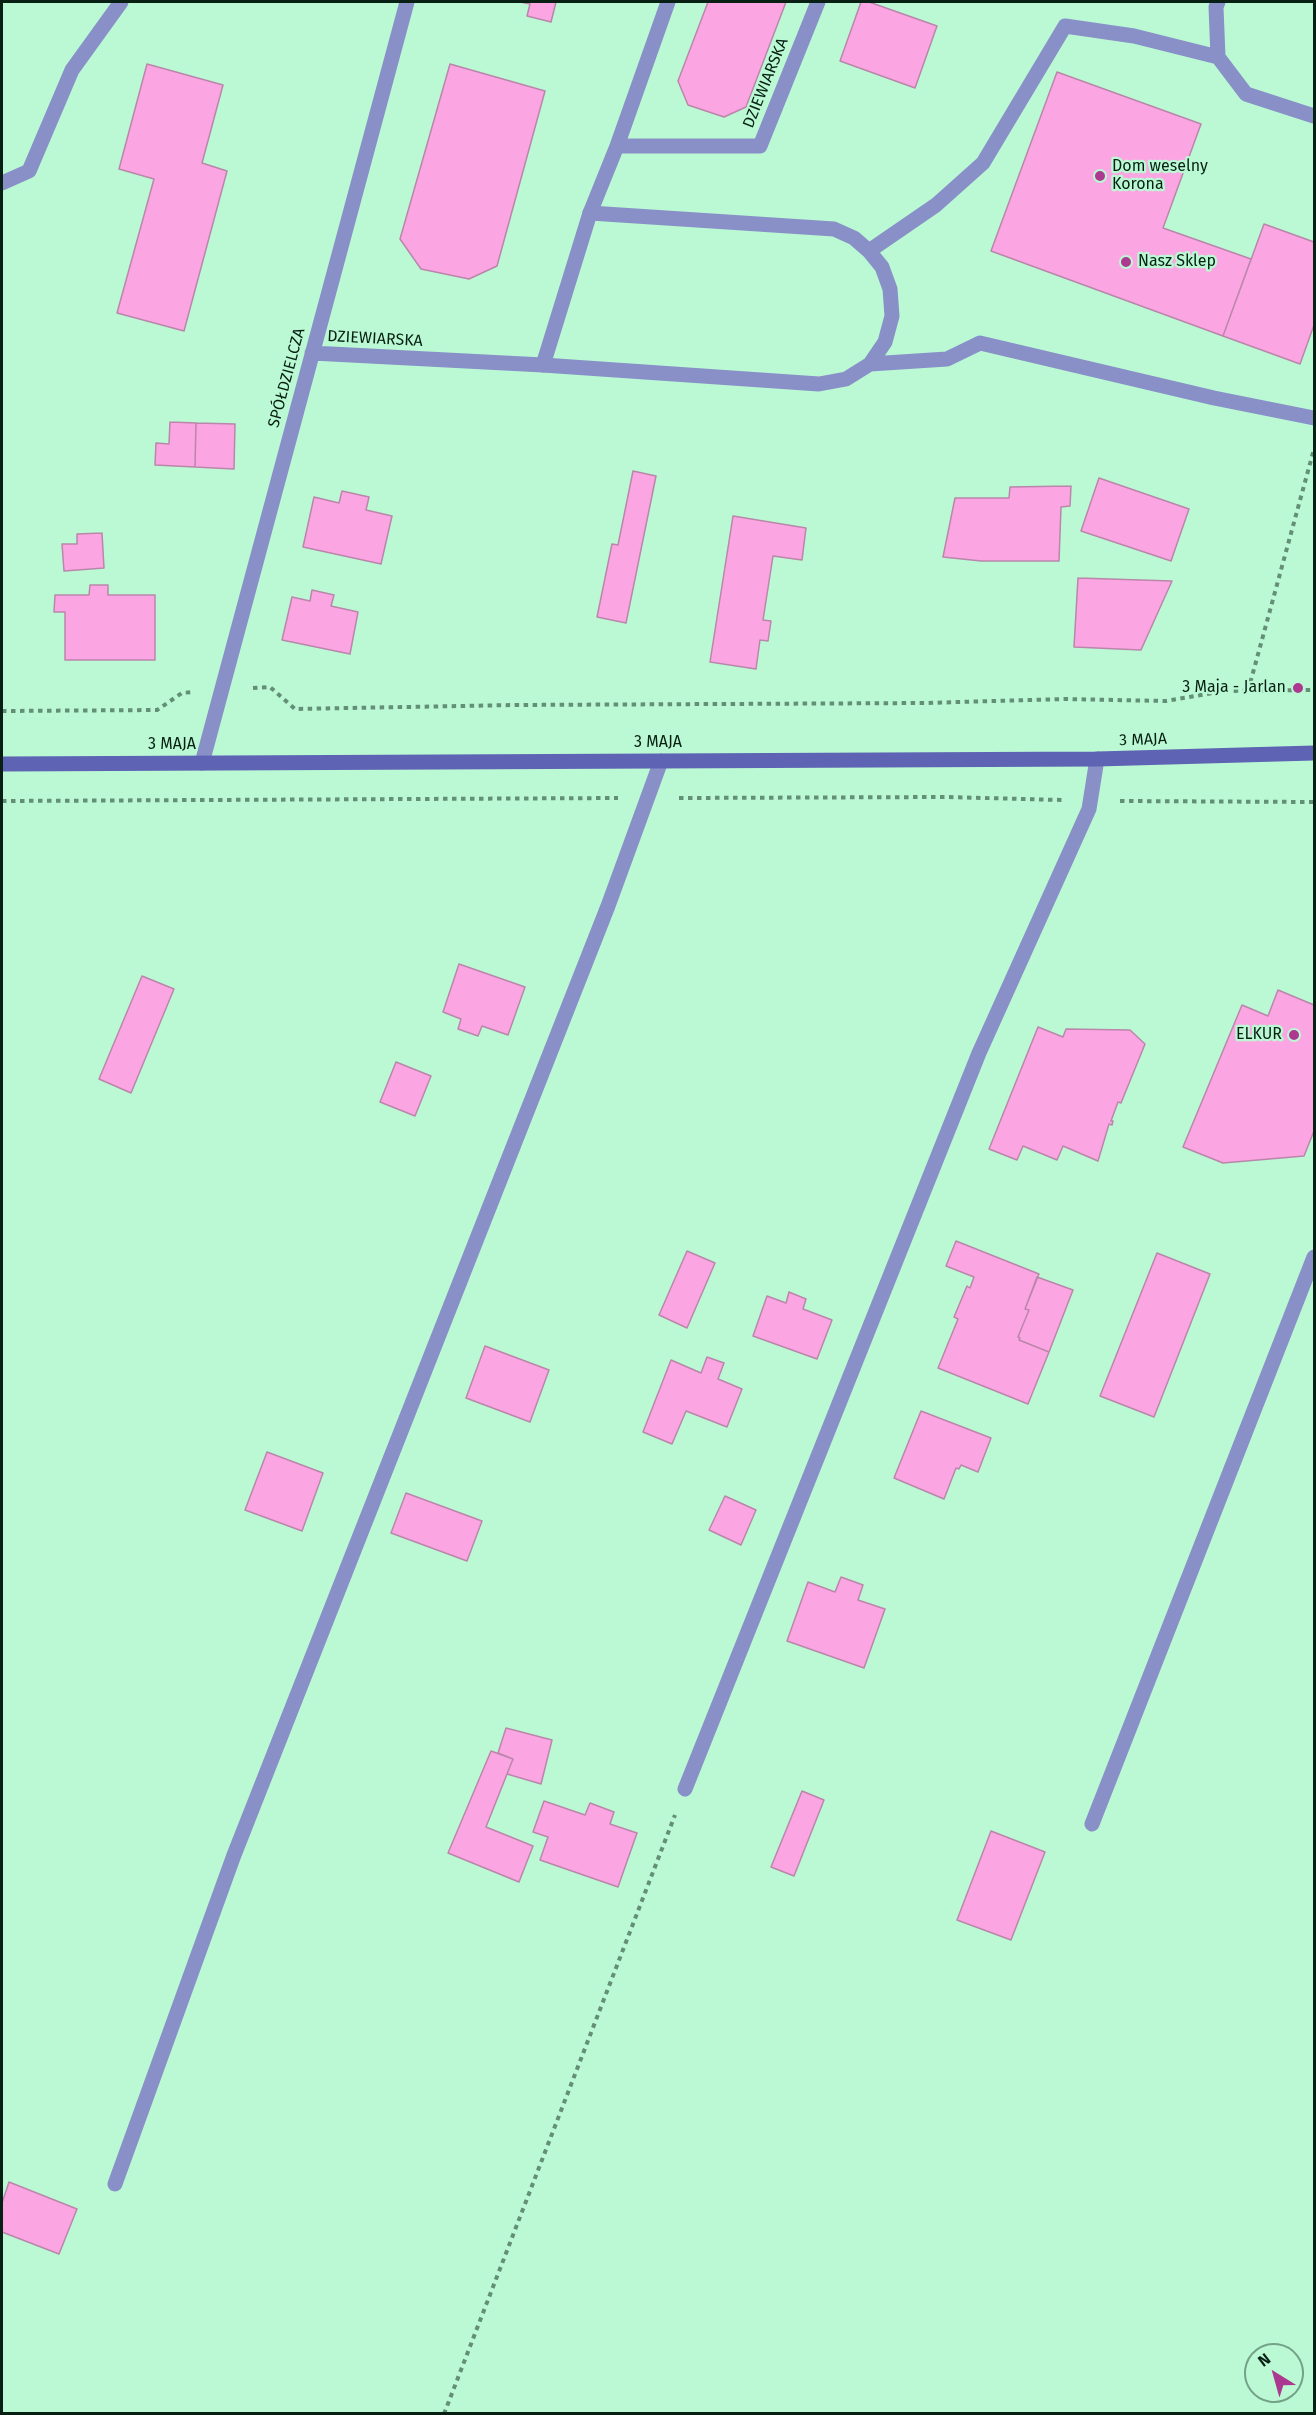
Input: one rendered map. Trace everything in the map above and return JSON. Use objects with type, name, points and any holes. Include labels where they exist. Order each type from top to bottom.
[{"type":"street","points":[[2,183],[29,171],[72,70],[121,2]]},
{"type":"street","name":"SPÓŁDZIELCZA","points":[[202,763],[407,2]]},
{"type":"street","points":[[543,365],[590,213],[617,146],[668,2]]},
{"type":"street","name":"DZIEWIARSKA","points":[[617,146],[760,146],[818,2]]},
{"type":"street","points":[[1218,2],[1216,7],[1218,57],[1246,94],[1314,116]]},
{"type":"street","points":[[869,251],[936,205],[983,163],[1065,27],[1134,36],[1218,57]]},
{"type":"street","points":[[590,213],[834,229],[854,238],[882,267],[891,289],[892,316],[885,342],[870,364]]},
{"type":"street","points":[[870,364],[947,359],[980,343],[1214,398],[1314,418]]},
{"type":"street","name":"DZIEWIARSKA","points":[[312,353],[543,365],[819,384],[846,379],[870,364]]},
{"type":"street","name":"3 MAJA","points":[[2,764],[1097,759],[1314,753]]},
{"type":"street","points":[[685,1789],[979,1053],[1089,809],[1097,759]]},
{"type":"street","points":[[115,2184],[234,1855],[608,906],[661,761]]},
{"type":"street","points":[[1092,1824],[1314,1257]]},
{"type":"path","points":[[1248,691],[1314,449]]},
{"type":"path","points":[[2,711],[158,710],[182,693],[270,687],[295,709],[925,703],[1064,699],[1166,701],[1224,691],[1314,690]]},
{"type":"path","points":[[444,2414],[685,1789]]},
{"type":"building","points":[[520,2],[556,2],[551,22],[527,16],[530,4]]},
{"type":"building","points":[[708,2],[786,2],[746,107],[724,117],[688,105],[678,81]]},
{"type":"building","points":[[861,2],[869,2],[937,26],[915,88],[840,61]]},
{"type":"building","points":[[147,64],[223,85],[202,163],[227,171],[184,331],[117,313],[154,179],[119,169]]},
{"type":"building","points":[[450,64],[545,91],[497,266],[469,279],[421,269],[400,239]]},
{"type":"building","name":"Dom weselny Korona","points":[[1057,72],[1201,124],[1163,228],[1251,259],[1223,336],[991,251]]},
{"type":"building","points":[[1264,224],[1314,242],[1314,325],[1300,364],[1223,336]]},
{"type":"building","points":[[170,422],[196,423],[195,467],[155,465],[156,443],[169,444]]},
{"type":"building","points":[[196,423],[235,424],[234,469],[195,467]]},
{"type":"building","points":[[633,471],[656,476],[626,623],[597,617],[612,544],[618,545]]},
{"type":"building","points":[[1099,478],[1189,509],[1171,561],[1081,531]]},
{"type":"building","points":[[1071,486],[1070,506],[1061,507],[1059,561],[981,561],[943,557],[955,498],[1009,498],[1010,487]]},
{"type":"building","points":[[342,491],[369,497],[366,510],[392,516],[381,564],[303,547],[314,497],[339,503]]},
{"type":"building","points":[[733,516],[806,528],[802,560],[773,556],[763,620],[771,621],[768,641],[760,640],[756,669],[710,662]]},
{"type":"building","points":[[102,533],[104,568],[64,571],[62,544],[77,544],[77,534]]},
{"type":"building","points":[[1078,578],[1172,581],[1141,650],[1074,647]]},
{"type":"building","points":[[90,585],[108,585],[108,595],[155,595],[155,660],[65,660],[65,612],[54,612],[55,595],[89,595]]},
{"type":"building","points":[[312,590],[334,595],[331,606],[358,612],[350,654],[282,640],[292,597],[310,601]]},
{"type":"building","points":[[459,964],[525,987],[508,1035],[482,1026],[478,1036],[458,1029],[461,1019],[443,1012]]},
{"type":"building","points":[[142,976],[174,989],[131,1093],[99,1079]]},
{"type":"building","points":[[1278,990],[1314,1005],[1314,1131],[1304,1156],[1223,1163],[1183,1147],[1242,1005],[1268,1016]]},
{"type":"building","points":[[1038,1027],[1063,1037],[1066,1029],[1130,1030],[1145,1044],[1121,1103],[1118,1102],[1111,1121],[1113,1121],[1112,1125],[1109,1124],[1098,1161],[1063,1146],[1057,1160],[1023,1146],[1017,1160],[989,1149]]},
{"type":"building","points":[[396,1062],[431,1076],[415,1116],[380,1102]]},
{"type":"building","points":[[956,1241],[1039,1274],[1025,1309],[1029,1310],[1018,1337],[1019,1340],[1049,1352],[1028,1404],[938,1368],[958,1319],[954,1317],[967,1286],[970,1288],[974,1277],[946,1266]]},
{"type":"building","points":[[687,1251],[715,1263],[687,1328],[659,1315]]},
{"type":"building","points":[[1157,1253],[1210,1274],[1154,1417],[1100,1396]]},
{"type":"building","points":[[1037,1277],[1073,1290],[1049,1352],[1019,1340],[1018,1337],[1029,1310],[1025,1309]]},
{"type":"building","points":[[789,1292],[806,1299],[803,1309],[832,1320],[817,1359],[753,1336],[767,1296],[786,1303]]},
{"type":"building","points":[[485,1346],[549,1370],[530,1422],[466,1398]]},
{"type":"building","points":[[707,1357],[724,1363],[718,1379],[742,1389],[727,1427],[686,1411],[672,1444],[643,1432],[671,1360],[701,1373]]},
{"type":"building","points":[[921,1411],[991,1438],[978,1472],[961,1465],[959,1469],[956,1468],[944,1499],[894,1478]]},
{"type":"building","points":[[267,1452],[323,1473],[302,1531],[245,1510]]},
{"type":"building","points":[[406,1493],[482,1521],[467,1561],[391,1533]]},
{"type":"building","points":[[725,1496],[756,1510],[741,1545],[709,1530]]},
{"type":"building","points":[[841,1577],[863,1585],[858,1600],[885,1609],[864,1668],[787,1641],[808,1582],[835,1592]]},
{"type":"building","points":[[506,1728],[552,1740],[541,1784],[507,1774],[513,1759],[498,1753]]},
{"type":"building","points":[[491,1751],[513,1759],[486,1827],[533,1846],[519,1882],[448,1853]]},
{"type":"building","points":[[802,1791],[824,1800],[794,1876],[771,1867]]},
{"type":"building","points":[[544,1801],[585,1815],[590,1803],[614,1812],[610,1824],[637,1833],[618,1887],[540,1860],[548,1837],[533,1832]]},
{"type":"building","points":[[991,1831],[1045,1852],[1011,1940],[957,1920]]},
{"type":"building","points":[[9,2182],[77,2209],[59,2254],[2,2232],[2,2203]]},
{"type":"place","name":"Dom weselny Korona","points":[[1100,176]]},
{"type":"place","name":"Nasz Sklep","points":[[1126,262]]},
{"type":"place","name":"3 Maja - Jarlan","points":[[1298,688]]},
{"type":"place","name":"ELKUR","points":[[1294,1035]]}]
